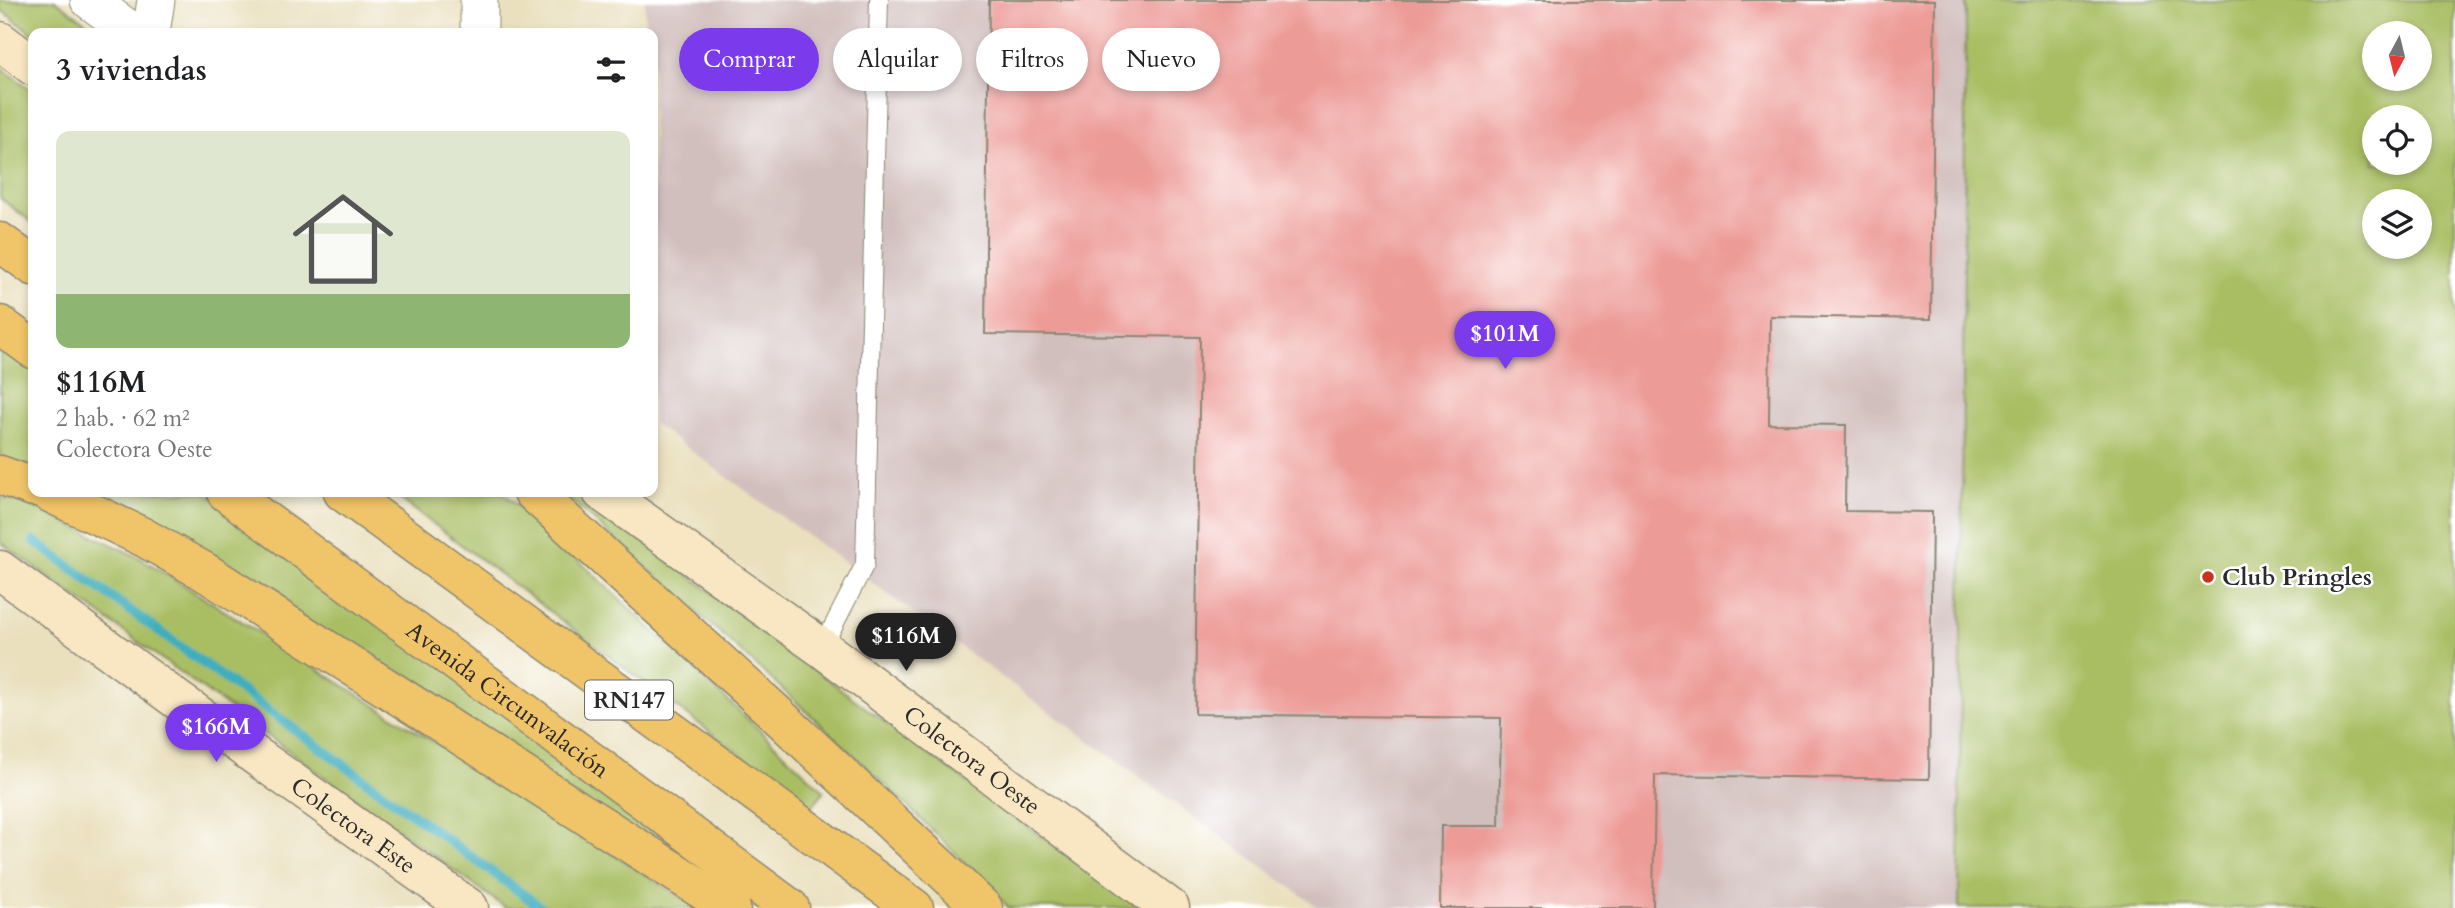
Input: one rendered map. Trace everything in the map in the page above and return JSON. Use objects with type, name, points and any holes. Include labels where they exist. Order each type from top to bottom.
[{"type":"highway","points":[[0,242],[28,262]]},
{"type":"highway","points":[[0,324],[28,345]]},
{"type":"highway","points":[[0,475],[28,485]]},
{"type":"highway","points":[[59,497],[143,537],[205,572],[731,908]]},
{"type":"highway","name":"Avenida Circunvalación","points":[[233,497],[790,908]]},
{"type":"highway","name":"RN147","points":[[350,497],[914,908]]},
{"type":"highway","points":[[538,497],[771,709],[983,908]]},
{"type":"street","points":[[89,0],[127,28]]},
{"type":"street","points":[[152,28],[156,0]]},
{"type":"street","points":[[479,0],[479,28]]},
{"type":"street","points":[[0,41],[28,62]]},
{"type":"street","name":"Colectora Oeste","points":[[628,503],[1170,908]]},
{"type":"street","name":"Colectora Este","points":[[0,570],[469,908]]},
{"type":"lane","points":[[822,648],[865,564],[879,0]]},
{"type":"shaded area","points":[[645,0],[1966,0],[1959,908],[1319,908],[658,427],[658,28],[645,28]]},
{"type":"green space","points":[[0,0],[55,0],[94,28],[28,28],[28,30],[0,9]]},
{"type":"green space","name":"Club Pringles","points":[[1966,0],[2455,0],[2455,908],[1959,908]]},
{"type":"green space","points":[[0,67],[28,87],[28,219],[0,198]]},
{"type":"green space","points":[[0,342],[28,363],[28,466],[0,457]]},
{"type":"green space","points":[[97,497],[212,497],[776,908],[755,908]]},
{"type":"green space","points":[[398,497],[508,497],[824,791],[811,808]]},
{"type":"green space","points":[[568,497],[585,497],[1139,908],[1009,908],[901,800]]},
{"type":"green space","points":[[0,498],[23,502],[140,558],[699,908],[506,908],[0,542]]},
{"type":"building","points":[[989,0],[1935,0],[1931,319],[1770,316],[1769,424],[1846,425],[1845,511],[1932,512],[1929,779],[1655,775],[1653,908],[1440,908],[1441,826],[1499,826],[1501,718],[1195,714],[1200,337],[985,334],[988,91],[1088,91],[1088,28],[989,28]]},
{"type":"waterway","points":[[34,541],[542,908]]},
{"type":"place","name":"Club Pringles","points":[[2208,577]]}]
